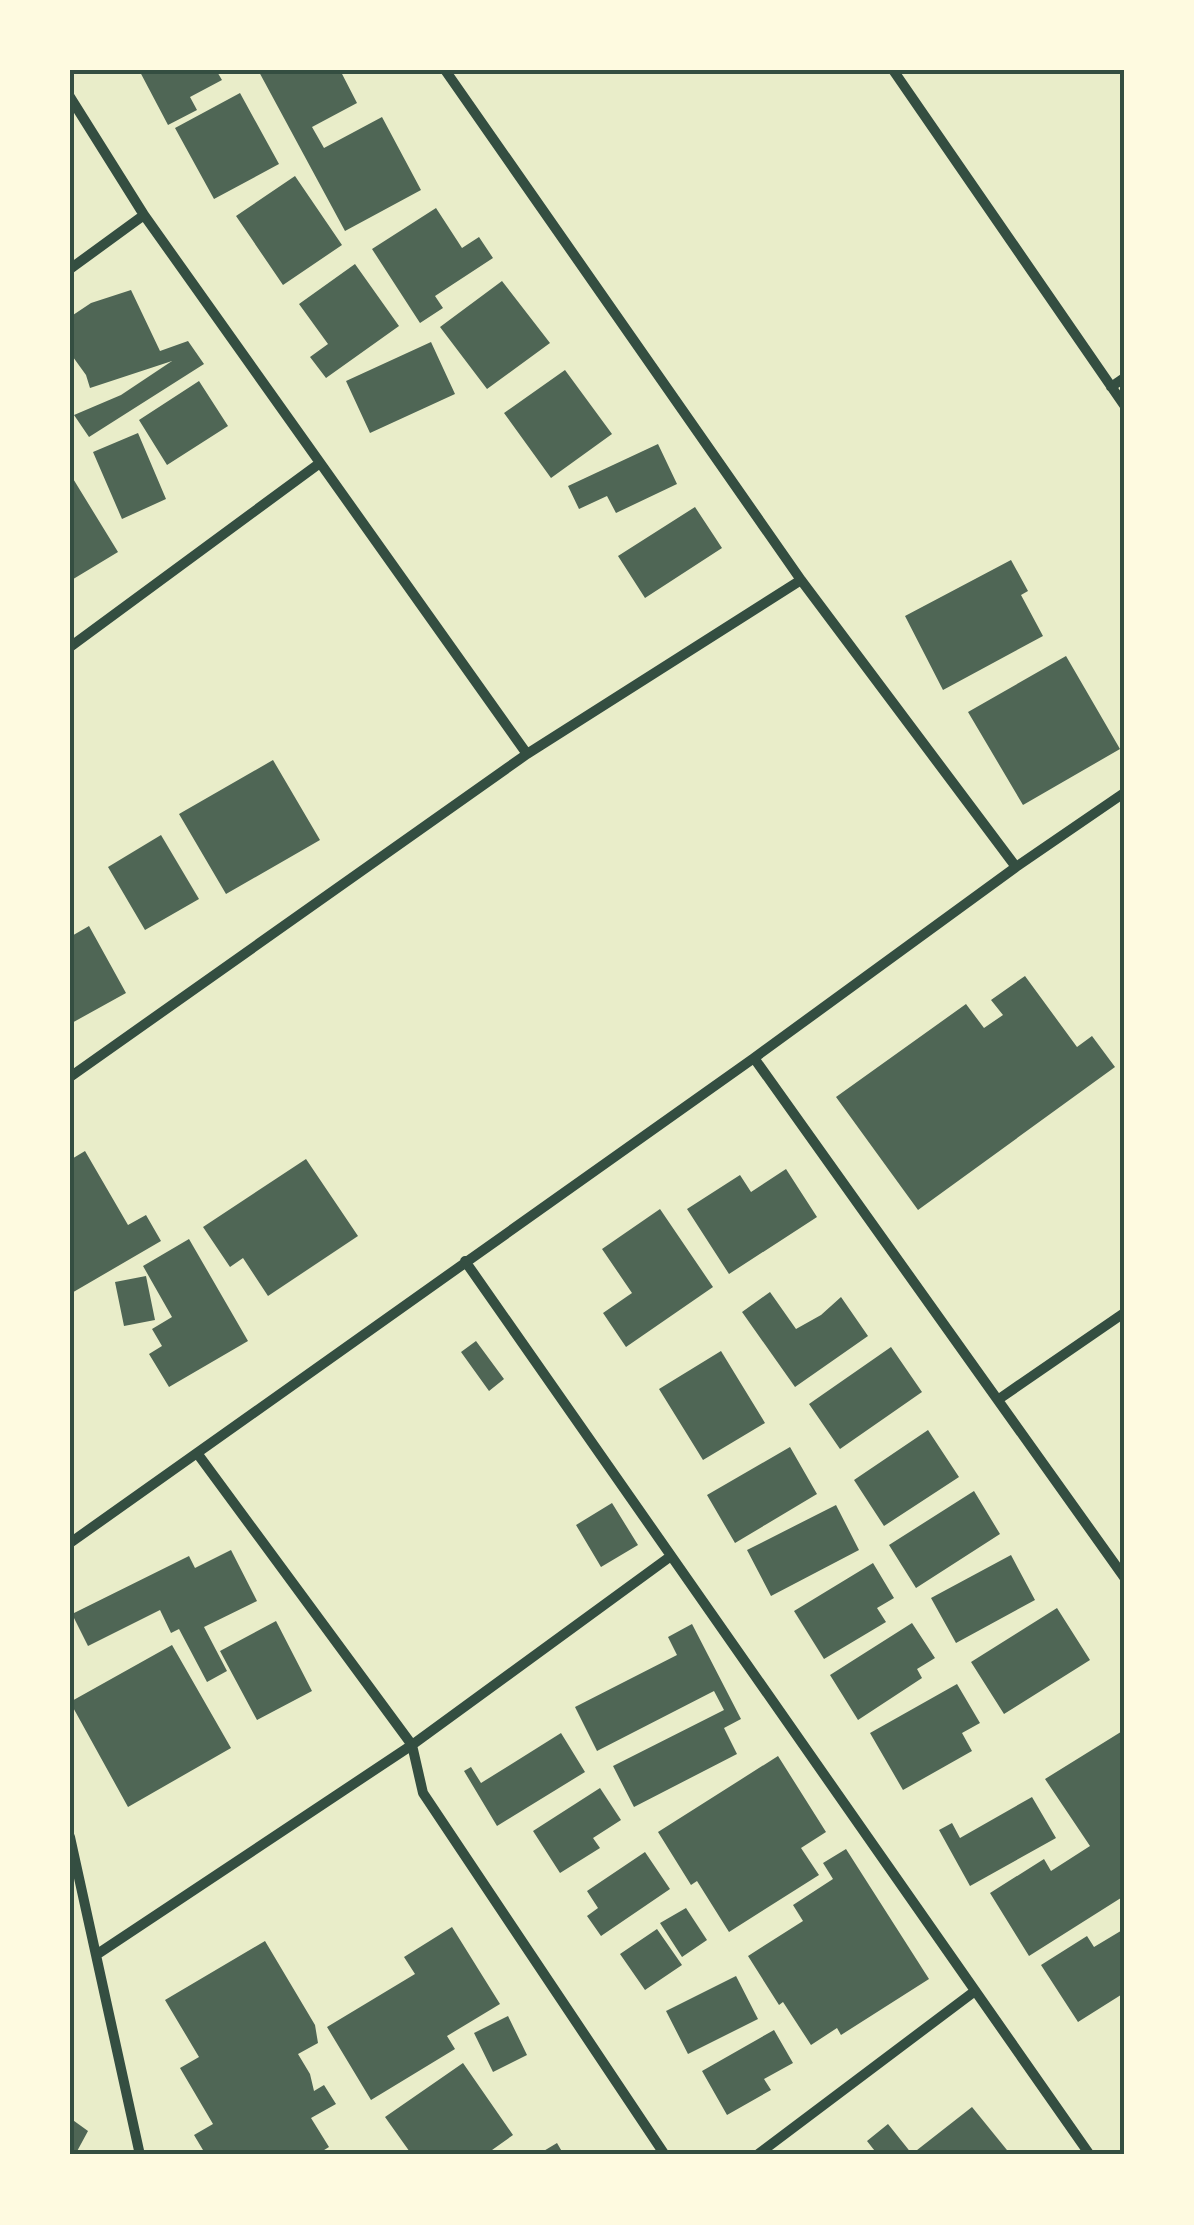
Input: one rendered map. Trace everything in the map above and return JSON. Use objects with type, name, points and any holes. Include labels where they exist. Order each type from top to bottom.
[{"type":"street","points":[[444,70],[801,580],[1016,867]]},
{"type":"street","points":[[896,71],[1124,406]]},
{"type":"street","points":[[70,97],[144,215],[527,754]]},
{"type":"street","points":[[70,270],[144,215]]},
{"type":"street","points":[[1111,387],[1124,378]]},
{"type":"street","points":[[70,646],[320,463]]},
{"type":"street","points":[[70,1077],[527,754],[801,580]]},
{"type":"street","points":[[70,1543],[1124,793]]},
{"type":"street","points":[[754,1058],[1124,1578]]},
{"type":"street","points":[[465,1261],[1090,2155]]},
{"type":"street","points":[[998,1399],[1124,1313]]},
{"type":"street","points":[[197,1453],[412,1745],[423,1793],[666,2155]]},
{"type":"street","points":[[96,1955],[412,1745],[671,1556]]},
{"type":"street","points":[[70,1837],[140,2155]]},
{"type":"street","points":[[757,2155],[976,1991]]},
{"type":"building","points":[[139,70],[216,70],[222,80],[190,97],[197,110],[168,125]]},
{"type":"building","points":[[258,70],[340,70],[357,103],[312,127],[324,148],[382,117],[421,190],[345,231]]},
{"type":"building","points":[[240,93],[279,164],[214,199],[175,128]]},
{"type":"building","points":[[295,176],[342,245],[283,285],[236,216]]},
{"type":"building","points":[[436,208],[462,248],[479,237],[493,258],[435,296],[443,308],[420,323],[372,249]]},
{"type":"building","points":[[355,264],[399,326],[326,378],[310,357],[328,344],[299,304]]},
{"type":"building","points":[[502,281],[550,343],[487,389],[440,327]]},
{"type":"building","points":[[131,290],[160,351],[188,341],[204,364],[89,437],[74,415],[121,395],[172,361],[90,388],[86,375],[70,358],[70,317],[91,303]]},
{"type":"building","points":[[431,342],[455,394],[370,433],[346,381]]},
{"type":"building","points":[[565,370],[612,434],[551,478],[504,413]]},
{"type":"building","points":[[199,381],[228,426],[167,465],[139,420]]},
{"type":"building","points":[[138,433],[166,499],[122,519],[93,452]]},
{"type":"building","points":[[658,444],[677,484],[616,513],[607,496],[579,509],[568,486]]},
{"type":"building","points":[[70,478],[118,552],[70,581]]},
{"type":"building","points":[[695,507],[722,548],[645,598],[618,556]]},
{"type":"building","points":[[1011,560],[1028,591],[1021,595],[1043,636],[943,690],[905,616]]},
{"type":"building","points":[[1066,656],[1120,749],[1023,805],[968,712]]},
{"type":"building","points":[[273,760],[320,840],[226,894],[179,814]]},
{"type":"building","points":[[161,835],[199,899],[145,930],[108,867]]},
{"type":"building","points":[[89,926],[126,993],[70,1024],[70,937]]},
{"type":"building","points":[[1025,976],[1077,1047],[1092,1036],[1115,1067],[918,1210],[836,1097],[966,1004],[984,1028],[1003,1015],[991,1000]]},
{"type":"building","points":[[85,1151],[128,1225],[146,1215],[161,1241],[70,1294],[70,1160]]},
{"type":"building","points":[[306,1159],[358,1236],[268,1296],[243,1258],[230,1267],[203,1227]]},
{"type":"building","points":[[786,1169],[817,1217],[729,1274],[687,1209],[740,1175],[751,1192]]},
{"type":"building","points":[[660,1209],[713,1287],[626,1347],[603,1313],[632,1293],[602,1249]]},
{"type":"building","points":[[189,1239],[248,1341],[169,1387],[149,1354],[162,1346],[152,1329],[172,1317],[143,1266]]},
{"type":"building","points":[[146,1276],[155,1320],[124,1326],[115,1282]]},
{"type":"building","points":[[770,1292],[796,1329],[821,1315],[841,1297],[868,1336],[795,1387],[742,1312]]},
{"type":"building","points":[[476,1341],[504,1379],[489,1391],[461,1352]]},
{"type":"building","points":[[891,1347],[922,1392],[840,1449],[809,1404]]},
{"type":"building","points":[[721,1351],[765,1423],[703,1460],[659,1389]]},
{"type":"building","points":[[928,1430],[959,1477],[884,1526],[854,1480]]},
{"type":"building","points":[[790,1447],[817,1494],[735,1543],[707,1495]]},
{"type":"building","points":[[974,1491],[1000,1534],[916,1588],[889,1545]]},
{"type":"building","points":[[612,1503],[638,1545],[601,1567],[576,1525]]},
{"type":"building","points":[[836,1505],[859,1550],[771,1596],[747,1550]]},
{"type":"building","points":[[231,1550],[257,1601],[204,1627],[227,1671],[207,1682],[179,1629],[171,1633],[160,1610],[88,1646],[72,1614],[189,1556],[195,1568]]},
{"type":"building","points":[[1011,1555],[1035,1600],[956,1643],[931,1598]]},
{"type":"building","points":[[873,1563],[894,1598],[877,1608],[886,1622],[824,1659],[794,1611]]},
{"type":"building","points":[[1057,1608],[1090,1660],[1004,1714],[971,1662]]},
{"type":"building","points":[[276,1621],[312,1691],[257,1720],[220,1651]]},
{"type":"building","points":[[912,1623],[935,1658],[917,1669],[922,1678],[858,1720],[830,1675]]},
{"type":"building","points":[[692,1624],[741,1719],[724,1728],[737,1754],[634,1807],[613,1766],[724,1710],[714,1691],[597,1751],[575,1707],[677,1655],[668,1637]]},
{"type":"building","points":[[172,1645],[231,1748],[128,1807],[70,1702]]},
{"type":"building","points":[[957,1684],[980,1723],[962,1733],[972,1751],[903,1790],[870,1733]]},
{"type":"building","points":[[1124,1730],[1124,1896],[1029,1956],[990,1893],[1044,1859],[1051,1871],[1090,1846],[1045,1779]]},
{"type":"building","points":[[561,1733],[585,1772],[497,1826],[464,1771],[471,1767],[481,1783]]},
{"type":"building","points":[[778,1756],[826,1832],[801,1848],[819,1875],[729,1932],[697,1881],[691,1885],[658,1832]]},
{"type":"building","points":[[600,1788],[621,1820],[593,1838],[600,1848],[560,1873],[533,1831]]},
{"type":"building","points":[[1032,1797],[1056,1838],[970,1886],[939,1830],[952,1823],[960,1838]]},
{"type":"building","points":[[846,1849],[929,1979],[841,2035],[837,2028],[811,2045],[783,2002],[779,2005],[748,1956],[803,1921],[793,1905],[833,1879],[823,1863]]},
{"type":"building","points":[[645,1852],[670,1889],[601,1936],[587,1916],[598,1908],[587,1891]]},
{"type":"building","points":[[686,1908],[707,1940],[682,1957],[660,1923]]},
{"type":"building","points":[[452,1927],[500,2004],[447,2036],[455,2049],[371,2100],[327,2027],[415,1974],[404,1957]]},
{"type":"building","points":[[657,1929],[682,1965],[645,1990],[620,1954]]},
{"type":"building","points":[[1124,1929],[1124,1993],[1078,2022],[1041,1965],[1087,1936],[1094,1947]]},
{"type":"building","points":[[265,1941],[315,2025],[318,2043],[298,2054],[310,2074],[314,2091],[324,2085],[336,2104],[311,2118],[329,2147],[316,2155],[206,2155],[194,2135],[213,2124],[180,2068],[199,2057],[165,2000]]},
{"type":"building","points":[[736,1976],[758,2019],[688,2054],[666,2011]]},
{"type":"building","points":[[508,2016],[527,2055],[493,2072],[474,2033]]},
{"type":"building","points":[[774,2030],[793,2063],[764,2079],[771,2090],[727,2115],[702,2071]]},
{"type":"building","points":[[463,2063],[513,2135],[485,2155],[412,2155],[385,2117]]},
{"type":"building","points":[[972,2107],[1011,2155],[878,2155],[867,2141],[888,2124],[912,2154]]},
{"type":"building","points":[[70,2118],[88,2131],[75,2155],[70,2155]]},
{"type":"building","points":[[557,2143],[564,2155],[537,2155]]}]
